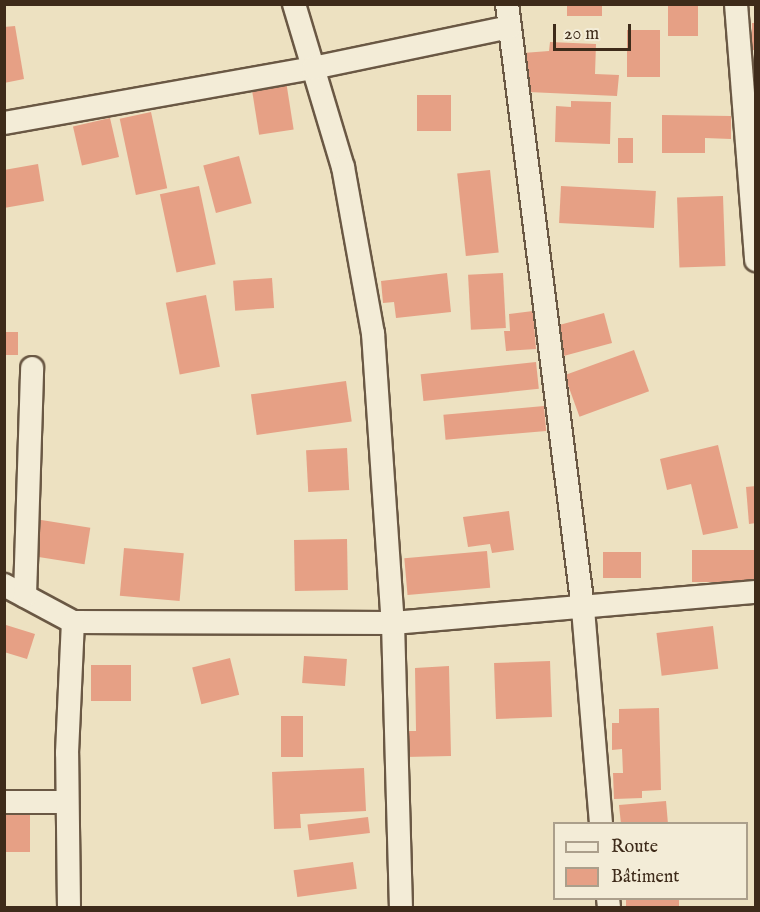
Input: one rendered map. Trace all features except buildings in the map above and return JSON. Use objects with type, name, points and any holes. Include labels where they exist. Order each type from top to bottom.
[{"type":"street","points":[[294,4],[342,167],[373,333],[393,623],[401,908]]},
{"type":"street","points":[[736,4],[756,260]]},
{"type":"street","points":[[4,123],[313,68],[509,16],[584,609],[602,822]]},
{"type":"street","points":[[24,596],[32,368]]},
{"type":"street","points":[[4,585],[73,622],[393,623],[584,609],[756,592]]},
{"type":"street","points":[[69,908],[67,802],[73,622]]},
{"type":"street","points":[[4,802],[67,802]]}]
